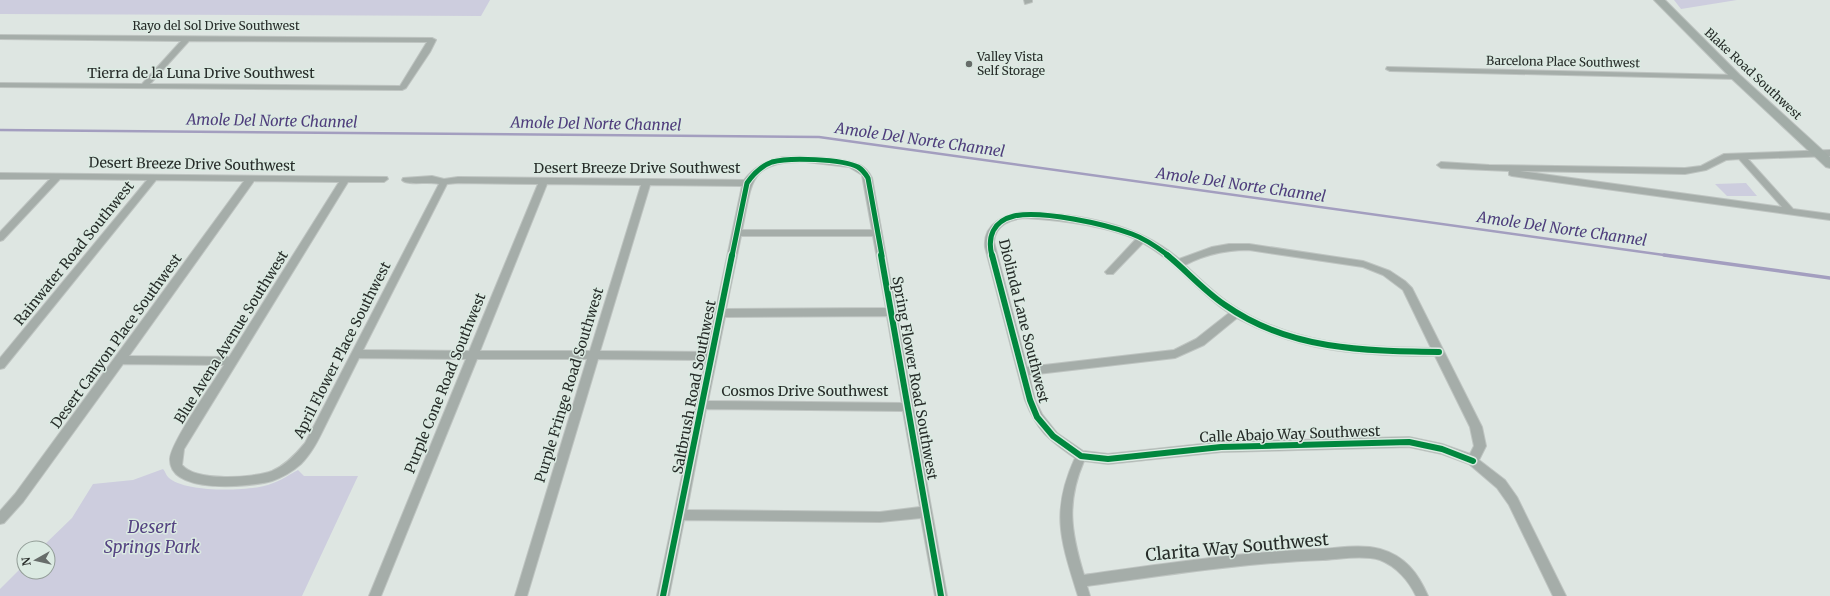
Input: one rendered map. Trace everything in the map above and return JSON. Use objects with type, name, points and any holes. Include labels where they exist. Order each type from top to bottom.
[{"type":"main road","name":"Blake Road Southwest","points":[[1659,0],[1736,77],[1825,154],[1830,164]]},
{"type":"street","name":"Rayo del Sol Drive Southwest","points":[[0,37],[432,40],[426,52],[402,88]]},
{"type":"street","points":[[145,85],[187,38]]},
{"type":"street","name":"Barcelona Place Southwest","points":[[1390,69],[1736,77]]},
{"type":"street","name":"Tierra de la Luna Drive Southwest","points":[[0,85],[402,88]]},
{"type":"street","points":[[1441,165],[1489,168],[1685,171],[1703,168],[1724,157],[1825,154]]},
{"type":"street","points":[[1742,156],[1791,212]]},
{"type":"street","name":"Desert Breeze Drive Southwest","points":[[406,180],[432,179],[444,182],[458,180],[747,183],[755,172],[762,167],[783,160],[800,158],[852,164],[859,167]]},
{"type":"street","name":"Spring Flower Road Southwest","points":[[859,167],[865,171],[868,178],[941,596]]},
{"type":"street","points":[[1489,168],[1522,175],[1830,217]]},
{"type":"street","name":"Desert Breeze Drive Southwest","points":[[0,176],[384,180]]},
{"type":"street","points":[[0,238],[58,176]]},
{"type":"street","name":"Rainwater Road Southwest","points":[[0,365],[154,178]]},
{"type":"street","name":"Desert Canyon Place Southwest","points":[[0,519],[19,498],[251,178]]},
{"type":"street","name":"Blue Avena Avenue Southwest","points":[[226,481],[194,478],[185,474],[178,469],[176,454],[346,179]]},
{"type":"street","name":"April Flower Place Southwest","points":[[226,481],[253,480],[272,475],[287,468],[302,456],[309,446],[444,182]]},
{"type":"street","name":"Purple Cone Road Southwest","points":[[375,596],[544,182]]},
{"type":"street","name":"Purple Fringe Road Southwest","points":[[520,596],[646,182]]},
{"type":"street","name":"Saltbrush Road Southwest","points":[[663,596],[747,183]]},
{"type":"street","name":"Diolinda Lane Southwest","points":[[1082,456],[1053,436],[1044,427],[1037,417],[1030,400],[991,252],[990,238],[992,230],[1000,223],[1014,216],[1042,217],[1119,229],[1142,238]]},
{"type":"street","points":[[737,233],[878,234]]},
{"type":"street","points":[[1110,272],[1142,238],[1154,244],[1216,299],[1236,313],[1285,335],[1326,346],[1362,351],[1439,352]]},
{"type":"street","points":[[1178,264],[1205,251],[1233,246],[1249,247],[1362,264],[1380,269],[1396,277],[1407,288],[1476,427],[1480,446],[1473,461]]},
{"type":"street","points":[[721,313],[892,312]]},
{"type":"street","points":[[1023,372],[1175,354],[1189,350],[1201,342],[1236,313]]},
{"type":"street","points":[[356,354],[712,356]]},
{"type":"street","points":[[120,360],[233,361]]},
{"type":"street","name":"Cosmos Drive Southwest","points":[[702,405],[908,407]]},
{"type":"street","name":"Calle Abajo Way Southwest","points":[[1082,456],[1108,459],[1221,447],[1409,442],[1431,445],[1473,461],[1501,484],[1525,522],[1560,596]]},
{"type":"street","points":[[1082,456],[1069,484],[1065,518],[1067,536],[1084,596]]},
{"type":"street","points":[[680,515],[880,517],[926,512]]},
{"type":"street","name":"Clarita Way Southwest","points":[[1080,581],[1235,560],[1285,556],[1361,554],[1379,555],[1397,563],[1413,577],[1422,596]]},
{"type":"green space","points":[[0,0],[490,0],[481,16],[0,14]]},
{"type":"green space","points":[[1674,0],[1737,0],[1681,9]]},
{"type":"green space","points":[[1746,183],[1757,196],[1727,196],[1715,184]]},
{"type":"green space","name":"Desert Springs Park","points":[[163,469],[168,477],[187,486],[229,490],[255,488],[269,485],[298,470],[304,476],[358,476],[302,596],[0,596],[0,589],[16,573],[16,580],[56,580],[56,540],[49,540],[72,518],[93,484],[133,480]]},
{"type":"waterway","name":"Amole Del Norte Channel","points":[[0,130],[819,137],[1671,256]]},
{"type":"waterway","name":"Amole Del Norte Channel","points":[[1664,255],[1830,278]]},
{"type":"cycle path","points":[[663,596],[747,183],[754,173],[762,166],[772,162],[794,159],[806,159],[851,165],[861,169],[868,178],[941,596]]},
{"type":"cycle path","points":[[1439,352],[1344,349],[1307,342],[1279,333],[1260,325],[1224,305],[1172,258],[1152,244],[1131,233],[1098,224],[1041,216],[1014,216],[998,224],[990,236],[991,252],[1030,400],[1037,417],[1053,436],[1081,456],[1108,459],[1221,447],[1409,442],[1442,449],[1473,461]]},
{"type":"place","name":"Valley Vista Self Storage","points":[[969,64]]}]
